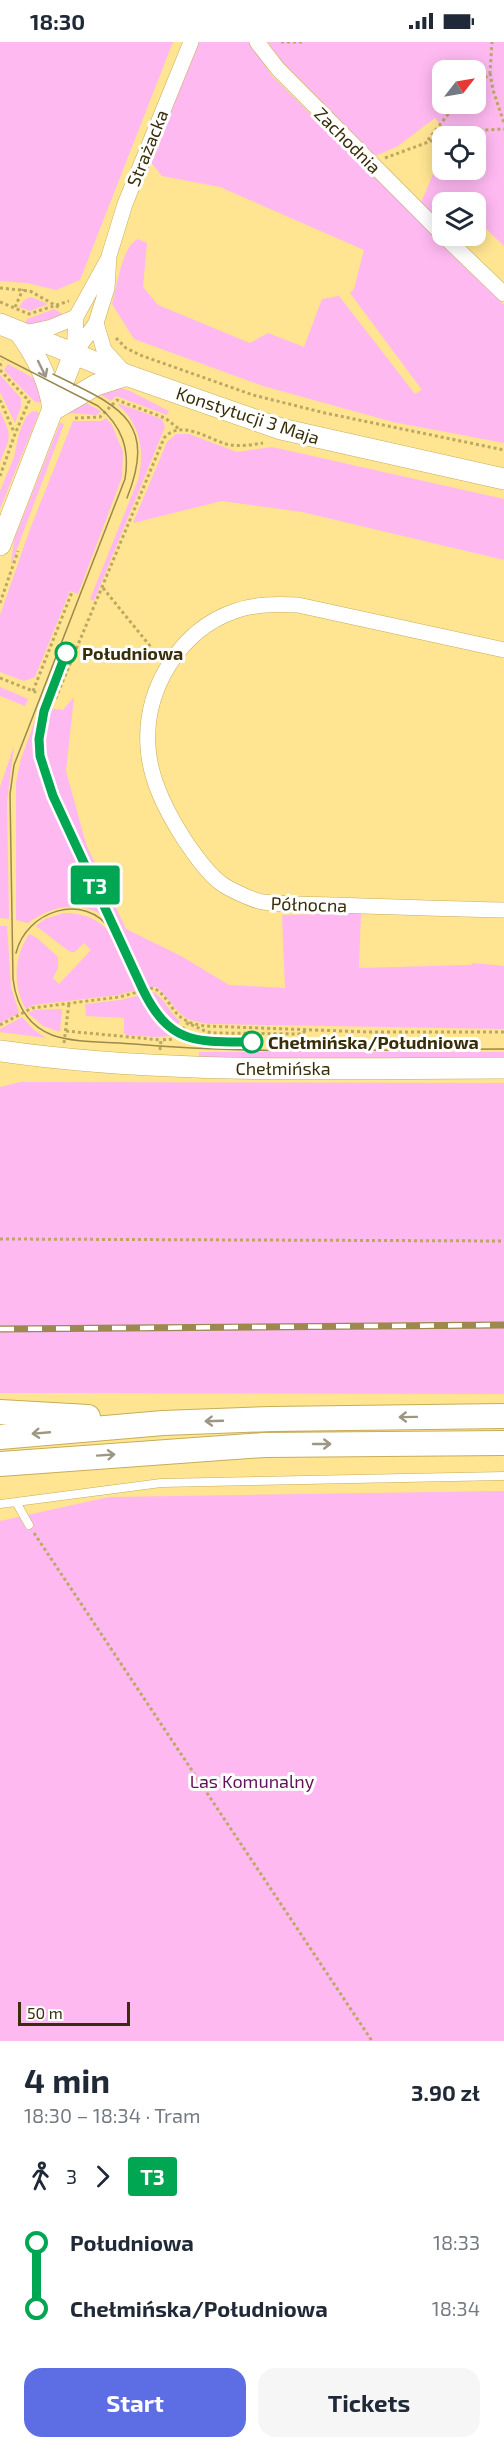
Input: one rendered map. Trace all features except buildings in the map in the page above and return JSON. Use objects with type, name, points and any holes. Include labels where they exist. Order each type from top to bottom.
[{"type":"main road","points":[[0,1412],[163,1424]]},
{"type":"main road","points":[[0,1437],[163,1424],[283,1419],[504,1416]]},
{"type":"main road","points":[[0,1464],[264,1445],[504,1443]]},
{"type":"street","name":"Strażacka","points":[[74,354],[76,317],[109,256],[125,204],[191,42]]},
{"type":"street","name":"Zachodnia","points":[[257,42],[278,69],[432,224]]},
{"type":"street","name":"Zachodnia","points":[[454,246],[504,294]]},
{"type":"street","name":"Strażacka","points":[[74,354],[96,323],[107,288],[109,256]]},
{"type":"street","points":[[10,325],[52,327],[76,317]]},
{"type":"street","points":[[61,414],[96,385],[127,375],[104,350],[96,323]]},
{"type":"street","points":[[10,325],[30,347],[61,414]]},
{"type":"street","name":"Konstytucji 3 Maja","points":[[10,325],[127,375],[281,429],[504,479]]},
{"type":"street","points":[[10,545],[61,414],[74,354]]},
{"type":"street","name":"Północna","points":[[504,650],[298,605],[273,604],[234,611],[195,632],[168,668],[152,704],[148,727],[149,760],[156,786],[168,815],[194,853],[222,884],[261,902],[504,910]]},
{"type":"street","name":"Chełmińska","points":[[0,1052],[65,1053],[202,1068],[504,1068]]},
{"type":"street","name":"Chełmińska","points":[[0,1062],[65,1053]]},
{"type":"lane","points":[[0,1504],[161,1483],[504,1476]]},
{"type":"lane","points":[[16,1502],[29,1525]]},
{"type":"path","points":[[281,42],[305,42]]},
{"type":"path","points":[[492,42],[490,73],[504,123]]},
{"type":"path","points":[[486,77],[490,73]]},
{"type":"path","points":[[427,142],[448,114]]},
{"type":"path","points":[[486,130],[504,129]]},
{"type":"path","points":[[370,163],[432,140]]},
{"type":"path","points":[[0,288],[23,289],[76,317]]},
{"type":"path","points":[[10,325],[23,289]]},
{"type":"path","points":[[0,302],[29,314],[69,301]]},
{"type":"path","points":[[96,323],[108,327],[126,348],[140,355],[253,394],[325,413],[504,450]]},
{"type":"path","points":[[122,351],[162,369],[252,400]]},
{"type":"path","points":[[0,476],[29,401],[0,368],[2,360]]},
{"type":"path","points":[[0,400],[15,434]]},
{"type":"path","points":[[61,414],[100,417],[117,400],[165,418],[179,429],[237,446],[266,442]]},
{"type":"path","points":[[51,698],[55,700],[164,438],[172,431],[179,429]]},
{"type":"path","points":[[0,603],[10,545]]},
{"type":"path","points":[[103,588],[168,668]]},
{"type":"path","points":[[33,691],[72,592]]},
{"type":"path","points":[[0,678],[38,693]]},
{"type":"path","points":[[0,1025],[32,1008],[118,997],[153,988],[158,990],[174,1011],[188,1023],[205,1026],[369,1032],[504,1032]]},
{"type":"path","points":[[65,1053],[69,1003]]},
{"type":"path","points":[[66,1031],[174,1040],[188,1023]]},
{"type":"path","points":[[154,1052],[160,1053],[161,1040]]},
{"type":"path","points":[[0,1239],[504,1241]]},
{"type":"path","points":[[29,1525],[372,2041]]},
{"type":"green space","points":[[0,42],[173,42],[80,280],[56,290],[27,283],[0,281]]},
{"type":"green space","points":[[197,42],[251,42],[271,75],[432,234],[432,246],[444,246],[504,305],[504,443],[393,422],[263,386],[134,339],[112,304],[124,258],[128,249],[138,239],[147,243],[143,287],[158,305],[250,343],[268,333],[304,347],[322,299],[339,296],[415,394],[422,390],[350,293],[354,289],[364,250],[220,187],[162,176],[149,160]]},
{"type":"green space","points":[[268,42],[504,42],[504,246],[486,229],[486,192],[432,192],[432,213],[421,203],[432,176],[432,180],[486,180],[486,126],[441,126],[435,118],[398,146],[373,157],[284,67]]},
{"type":"green space","points":[[31,297],[48,304],[30,311],[19,307],[24,300]]},
{"type":"green space","points":[[54,309],[66,316],[37,327],[25,323],[27,319]]},
{"type":"green space","points":[[8,364],[37,380],[42,397],[41,403],[34,401],[4,370]]},
{"type":"green space","points":[[0,375],[21,398],[21,406],[15,423],[0,392]]},
{"type":"green space","points":[[118,387],[169,411],[167,415],[116,396],[111,401],[95,391]]},
{"type":"green space","points":[[78,399],[101,411],[97,415],[66,413]]},
{"type":"green space","points":[[118,405],[162,419],[165,427],[94,601],[90,599],[140,470],[141,449],[136,430],[132,421]]},
{"type":"green space","points":[[0,411],[9,436],[0,462]]},
{"type":"green space","points":[[36,411],[39,413],[0,509],[0,491],[14,457],[19,433],[26,417]]},
{"type":"green space","points":[[106,418],[112,425],[123,452],[122,477],[78,594],[70,591],[35,677],[24,681],[0,672],[0,615],[30,529],[73,421],[101,421]]},
{"type":"green space","points":[[60,423],[64,424],[11,565],[14,540]]},
{"type":"green space","points":[[176,434],[189,434],[237,452],[272,447],[504,499],[504,560],[302,512],[222,501],[133,523],[167,442]]},
{"type":"green space","points":[[0,687],[28,699],[25,706],[0,696]]},
{"type":"green space","points":[[74,697],[66,771],[86,844],[126,929],[181,956],[229,985],[285,988],[282,915],[361,913],[359,968],[471,965],[472,963],[504,966],[504,1029],[212,1024],[186,1018],[159,989],[146,987],[109,912],[46,769],[44,738],[48,708],[63,710]]},
{"type":"green space","points":[[40,706],[37,747],[44,785],[107,919],[88,909],[68,907],[47,912],[28,923],[16,920],[16,782],[21,759]]},
{"type":"green space","points":[[14,746],[7,802],[9,919],[0,918],[0,787]]},
{"type":"green space","points":[[64,913],[81,915],[105,927],[121,949],[139,989],[118,995],[33,1005],[26,1009],[18,990],[17,971],[20,952],[29,934],[37,938],[58,957],[58,968],[53,978],[59,984],[91,950],[84,943],[75,952],[70,952],[36,926],[45,919]]},
{"type":"green space","points":[[0,926],[7,926],[11,987],[19,1013],[0,1023]]},
{"type":"green space","points":[[153,992],[180,1021],[176,1029],[162,1016],[149,993]]},
{"type":"green space","points":[[141,995],[159,1025],[173,1034],[172,1036],[126,1035],[124,1018],[86,1016],[85,1004]]},
{"type":"green space","points":[[62,1009],[60,1032],[43,1026],[28,1013],[34,1010]]},
{"type":"green space","points":[[22,1017],[34,1030],[46,1038],[0,1032],[0,1029]]},
{"type":"green space","points":[[199,1052],[504,1052],[504,1058],[199,1058]]},
{"type":"green space","points":[[20,1082],[504,1083],[504,1394],[0,1393],[0,1087]]},
{"type":"green space","name":"Las Komunalny","points":[[504,1491],[504,2041],[0,2041],[0,1521],[109,1497]]},
{"type":"tram line","points":[[0,356],[98,406],[118,430],[126,458],[125,479],[14,765],[10,794],[13,979],[24,1013],[36,1026],[52,1035],[70,1040],[92,1042],[319,1051],[504,1049]]},
{"type":"tram line","points":[[53,374],[112,406],[125,418],[134,432],[138,449],[136,471],[127,498]]},
{"type":"tram line","name":"T3","points":[[66,653],[44,711],[39,739],[40,756],[53,796],[143,990],[160,1019],[189,1039],[252,1042]]},
{"type":"tram line","points":[[49,696],[43,716],[41,736],[41,755],[45,776],[151,1006],[160,1019],[178,1033],[189,1039],[211,1042]]},
{"type":"tram line","points":[[16,953],[22,938],[31,926],[57,911],[72,909],[86,911],[100,918],[111,930]]},
{"type":"railway","points":[[0,1329],[504,1325]]},
{"type":"place","name":"Południowa","points":[[66,653]]},
{"type":"place","name":"Chełmińska/Południowa","points":[[252,1042]]}]
